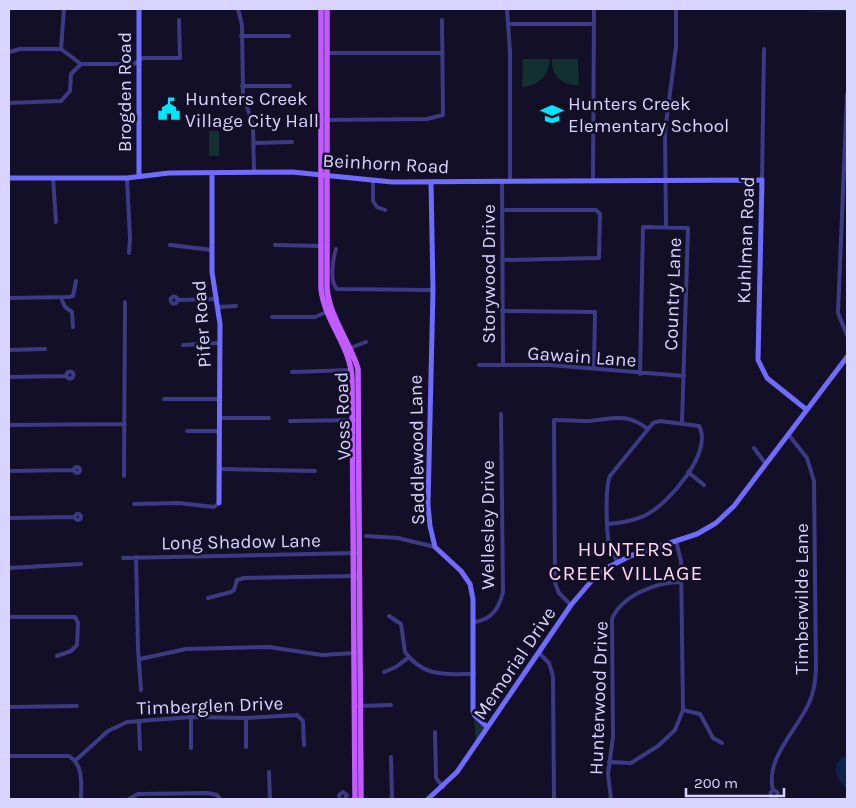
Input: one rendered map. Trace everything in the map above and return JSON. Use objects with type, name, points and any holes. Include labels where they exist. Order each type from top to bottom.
[{"type":"main road","name":"Voss Road","points":[[321,9],[324,176],[324,246],[321,288],[328,312],[355,379]]},
{"type":"main road","name":"Voss Road","points":[[323,54],[327,9]]},
{"type":"main road","name":"Voss Road","points":[[328,312],[350,348],[358,369],[355,379],[357,616],[355,799]]},
{"type":"main road","name":"Voss Road","points":[[357,706],[361,799]]},
{"type":"street","points":[[61,49],[64,9]]},
{"type":"street","name":"Brogden Road","points":[[139,9],[139,175]]},
{"type":"street","points":[[238,9],[241,36],[242,86],[253,126],[254,172]]},
{"type":"street","points":[[507,9],[510,182]]},
{"type":"street","points":[[593,181],[594,9]]},
{"type":"street","name":"Country Lane","points":[[676,9],[676,47],[669,88],[665,131],[666,227],[688,228],[682,423]]},
{"type":"street","points":[[9,52],[20,49],[61,49],[81,64],[134,64],[143,58],[180,58],[179,20]]},
{"type":"street","points":[[323,120],[427,119],[443,115],[442,20]]},
{"type":"street","points":[[508,24],[594,24]]},
{"type":"street","points":[[241,36],[289,36]]},
{"type":"street","name":"Kuhlman Road","points":[[764,49],[758,360],[767,378],[807,410]]},
{"type":"street","points":[[323,54],[442,53]]},
{"type":"street","points":[[9,103],[61,101],[70,91],[71,74],[81,64]]},
{"type":"street","points":[[242,86],[290,86]]},
{"type":"street","points":[[847,94],[838,313],[842,328],[847,335]]},
{"type":"street","points":[[254,142],[292,142]]},
{"type":"street","name":"Beinhorn Road","points":[[9,178],[127,178],[139,175],[292,172],[373,181],[431,182],[762,180]]},
{"type":"street","name":"Pifer Road","points":[[212,173],[213,282],[218,307],[220,343],[219,503]]},
{"type":"street","points":[[53,178],[56,222]]},
{"type":"street","points":[[127,178],[129,253]]},
{"type":"street","points":[[373,181],[373,202],[377,207],[385,210]]},
{"type":"street","name":"Saddlewood Lane","points":[[431,182],[432,290],[428,505],[435,547],[461,571],[470,584],[474,622],[475,674],[473,711],[475,716],[487,727]]},
{"type":"street","name":"Storywood Drive","points":[[502,182],[502,365]]},
{"type":"street","points":[[502,210],[596,210],[600,214],[600,258],[502,260]]},
{"type":"street","points":[[640,374],[643,227],[666,227]]},
{"type":"street","points":[[840,241],[847,241]]},
{"type":"street","points":[[170,245],[212,250]]},
{"type":"street","points":[[275,245],[324,246]]},
{"type":"street","points":[[336,249],[333,259],[333,282],[337,290],[432,290]]},
{"type":"street","points":[[9,298],[61,298],[73,296],[76,281]]},
{"type":"street","points":[[61,298],[64,307],[72,312],[73,326]]},
{"type":"street","points":[[177,300],[217,299]]},
{"type":"street","points":[[124,476],[125,302]]},
{"type":"street","points":[[218,307],[236,306]]},
{"type":"street","points":[[502,311],[595,312],[594,369]]},
{"type":"street","points":[[272,317],[315,317],[328,312]]},
{"type":"street","points":[[350,348],[366,342]]},
{"type":"street","points":[[184,345],[220,343]]},
{"type":"street","points":[[9,350],[45,349]]},
{"type":"street","name":"Memorial Drive","points":[[428,799],[457,772],[571,605],[594,578],[617,561],[697,534],[716,522],[734,506],[765,463],[845,364],[847,357]]},
{"type":"street","name":"Gawain Lane","points":[[479,365],[550,366],[684,376]]},
{"type":"street","points":[[292,372],[352,370]]},
{"type":"street","points":[[9,377],[66,376]]},
{"type":"street","points":[[164,399],[219,399]]},
{"type":"street","name":"Wellesley Drive","points":[[474,622],[480,621],[494,613],[500,605],[503,592],[501,414]]},
{"type":"street","points":[[571,605],[560,593],[555,583],[554,420],[624,417],[637,421],[648,429]]},
{"type":"street","points":[[220,418],[268,418]]},
{"type":"street","points":[[290,421],[355,420]]},
{"type":"street","points":[[608,524],[631,521],[659,507],[688,472],[699,455],[702,434],[699,426],[656,421],[608,480],[608,524],[610,548],[617,561]]},
{"type":"street","points":[[9,425],[125,424]]},
{"type":"street","points":[[186,431],[219,431]]},
{"type":"street","name":"Timberwilde Lane","points":[[773,790],[771,783],[773,767],[809,704],[815,683],[816,669],[814,481],[807,458],[788,434]]},
{"type":"street","points":[[754,448],[765,463]]},
{"type":"street","points":[[220,469],[315,471]]},
{"type":"street","points":[[9,471],[74,470]]},
{"type":"street","points":[[688,472],[704,485]]},
{"type":"street","points":[[134,504],[179,503],[214,507],[219,503]]},
{"type":"street","points":[[9,518],[74,517]]},
{"type":"street","points":[[366,536],[398,538],[435,547]]},
{"type":"street","points":[[609,762],[630,763],[658,746],[675,730],[683,710],[681,561],[676,541]]},
{"type":"street","name":"Long Shadow Lane","points":[[123,558],[356,553]]},
{"type":"street","points":[[136,557],[142,690]]},
{"type":"street","points":[[9,568],[81,564]]},
{"type":"street","points":[[208,598],[231,592],[237,580],[244,578],[356,576]]},
{"type":"street","name":"Hunterwood Drive","points":[[611,799],[608,783],[613,737],[612,619],[614,614],[632,597],[656,586],[681,582]]},
{"type":"street","points":[[389,616],[401,624],[402,644],[408,657],[432,673],[475,674]]},
{"type":"street","points":[[9,617],[75,618],[78,623],[77,645],[71,652],[57,656]]},
{"type":"street","points":[[140,659],[186,649],[269,647],[322,655],[357,653]]},
{"type":"street","points":[[539,654],[549,663],[553,676],[554,799]]},
{"type":"street","points":[[384,672],[396,667],[408,657]]},
{"type":"street","points":[[357,706],[390,705]]},
{"type":"street","points":[[9,707],[77,706]]},
{"type":"street","points":[[683,710],[700,714],[713,738],[722,743]]},
{"type":"street","points":[[190,717],[191,748]]},
{"type":"street","name":"Timberglen Drive","points":[[76,760],[116,726],[127,722],[190,717],[301,717],[304,745]]},
{"type":"street","points":[[246,718],[246,747]]},
{"type":"street","points":[[139,722],[140,749]]},
{"type":"street","points":[[435,732],[436,778],[443,787]]},
{"type":"street","points":[[9,756],[62,755],[76,760],[80,774],[81,799]]},
{"type":"street","points":[[391,757],[392,799]]},
{"type":"street","points":[[269,772],[270,799]]},
{"type":"street","points":[[339,799],[339,794],[344,792],[347,795],[345,799]]},
{"type":"street","points":[[130,799],[138,794],[175,797],[213,794],[220,799]]},
{"type":"green space","points":[[523,59],[550,59],[548,70],[542,79],[522,87]]},
{"type":"green space","points":[[552,59],[578,59],[579,85],[567,84],[559,78],[553,70]]},
{"type":"green space","points":[[209,131],[219,131],[219,156],[209,156]]},
{"type":"green space","points":[[474,719],[484,728],[476,740]]},
{"type":"water","points":[[847,757],[847,789],[836,774],[837,762]]},
{"type":"waterway","points":[[808,9],[812,12],[847,10]]},
{"type":"place","name":"Hunters Creek Village City Hall","points":[[169,109]]},
{"type":"place","name":"Hunters Creek Elementary School","points":[[552,114]]},
{"type":"district","name":"HUNTERS CREEK VILLAGE","points":[[626,561]]}]
